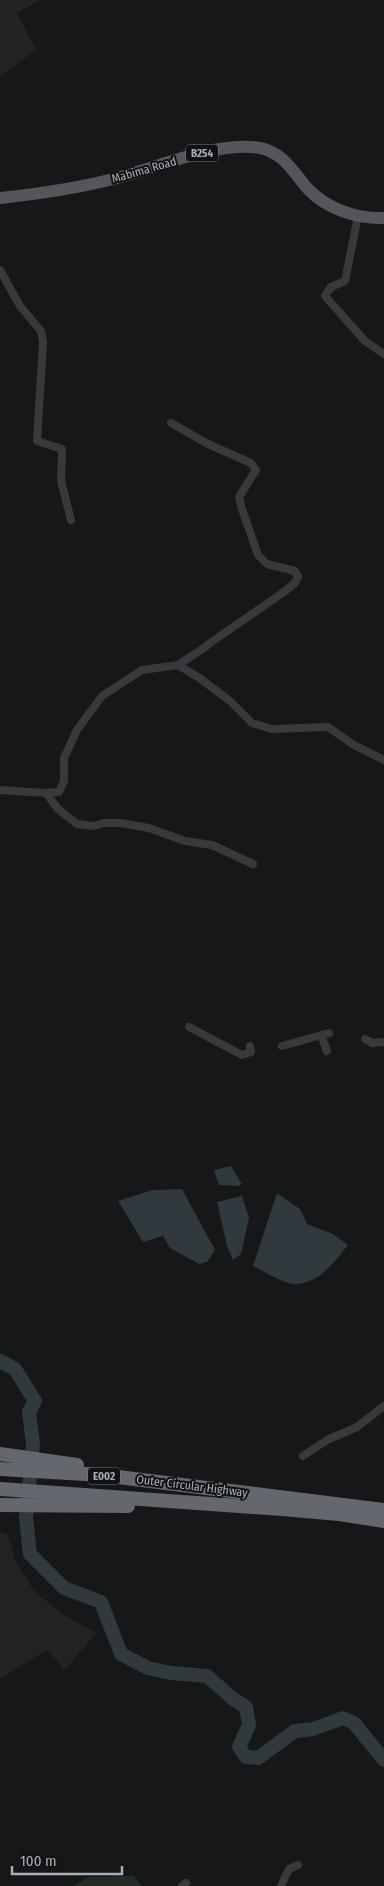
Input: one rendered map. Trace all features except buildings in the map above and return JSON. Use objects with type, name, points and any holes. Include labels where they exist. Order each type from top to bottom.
[{"type":"highway","points":[[0,1454],[86,1466],[208,1487]]},
{"type":"highway","name":"Outer Circular Highway","points":[[0,1469],[102,1475],[384,1510]]},
{"type":"highway","name":"Outer Circular Highway","points":[[0,1489],[339,1514],[384,1521]]},
{"type":"highway","points":[[0,1505],[136,1506],[208,1504]]},
{"type":"main road","name":"Mabima Road","points":[[0,198],[66,190],[135,174],[200,153],[222,149],[260,148],[277,155],[316,197],[348,213],[358,216],[384,218]]},
{"type":"street","points":[[358,216],[345,281],[330,287],[324,296],[365,341],[384,354]]},
{"type":"street","points":[[0,270],[20,306],[40,332],[43,342],[37,441],[62,449],[62,481],[71,520]]},
{"type":"street","points":[[0,790],[59,792],[64,781],[64,758],[77,730],[102,696],[142,670],[178,666],[281,594],[294,584],[298,577],[296,571],[267,564],[258,555],[239,497],[256,470],[251,463],[208,444],[171,423]]},
{"type":"street","points":[[178,666],[198,677],[230,701],[252,723],[272,729],[328,727],[354,745],[384,760]]},
{"type":"street","points":[[46,793],[58,809],[77,824],[94,826],[104,823],[121,823],[149,828],[185,841],[212,844],[253,864]]},
{"type":"street","points":[[188,1027],[242,1055],[251,1052],[250,1046]]},
{"type":"street","points":[[282,1046],[325,1034],[326,1051]]},
{"type":"street","points":[[365,1039],[372,1043],[384,1042]]},
{"type":"street","points":[[303,1456],[327,1440],[356,1427],[384,1406]]},
{"type":"street","points":[[282,1886],[284,1875],[289,1869],[298,1865]]},
{"type":"shaded area","points":[[0,0],[41,0],[17,13],[36,50],[0,76]]},
{"type":"shaded area","points":[[231,1166],[242,1184],[237,1186],[219,1185],[214,1170]]},
{"type":"shaded area","points":[[182,1189],[215,1250],[207,1262],[199,1264],[170,1248],[163,1236],[143,1242],[118,1201],[153,1190]]},
{"type":"shaded area","points":[[277,1193],[300,1209],[307,1224],[333,1234],[348,1245],[325,1272],[310,1281],[289,1283],[253,1266]]},
{"type":"shaded area","points":[[242,1196],[249,1218],[241,1254],[233,1260],[227,1246],[217,1202]]},
{"type":"shaded area","points":[[0,1533],[7,1533],[16,1562],[34,1591],[64,1615],[96,1633],[64,1671],[48,1649],[0,1679]]},
{"type":"shaded area","points":[[133,1876],[142,1886],[73,1886],[88,1877]]},
{"type":"waterway","points":[[0,1361],[15,1369],[35,1401],[29,1412],[33,1444],[26,1518],[30,1554],[64,1588],[101,1602],[121,1654],[148,1668],[171,1673],[207,1676],[232,1698],[246,1707],[249,1725],[239,1747],[246,1757],[258,1758],[295,1731],[313,1729],[343,1718],[354,1723],[384,1760]]}]
